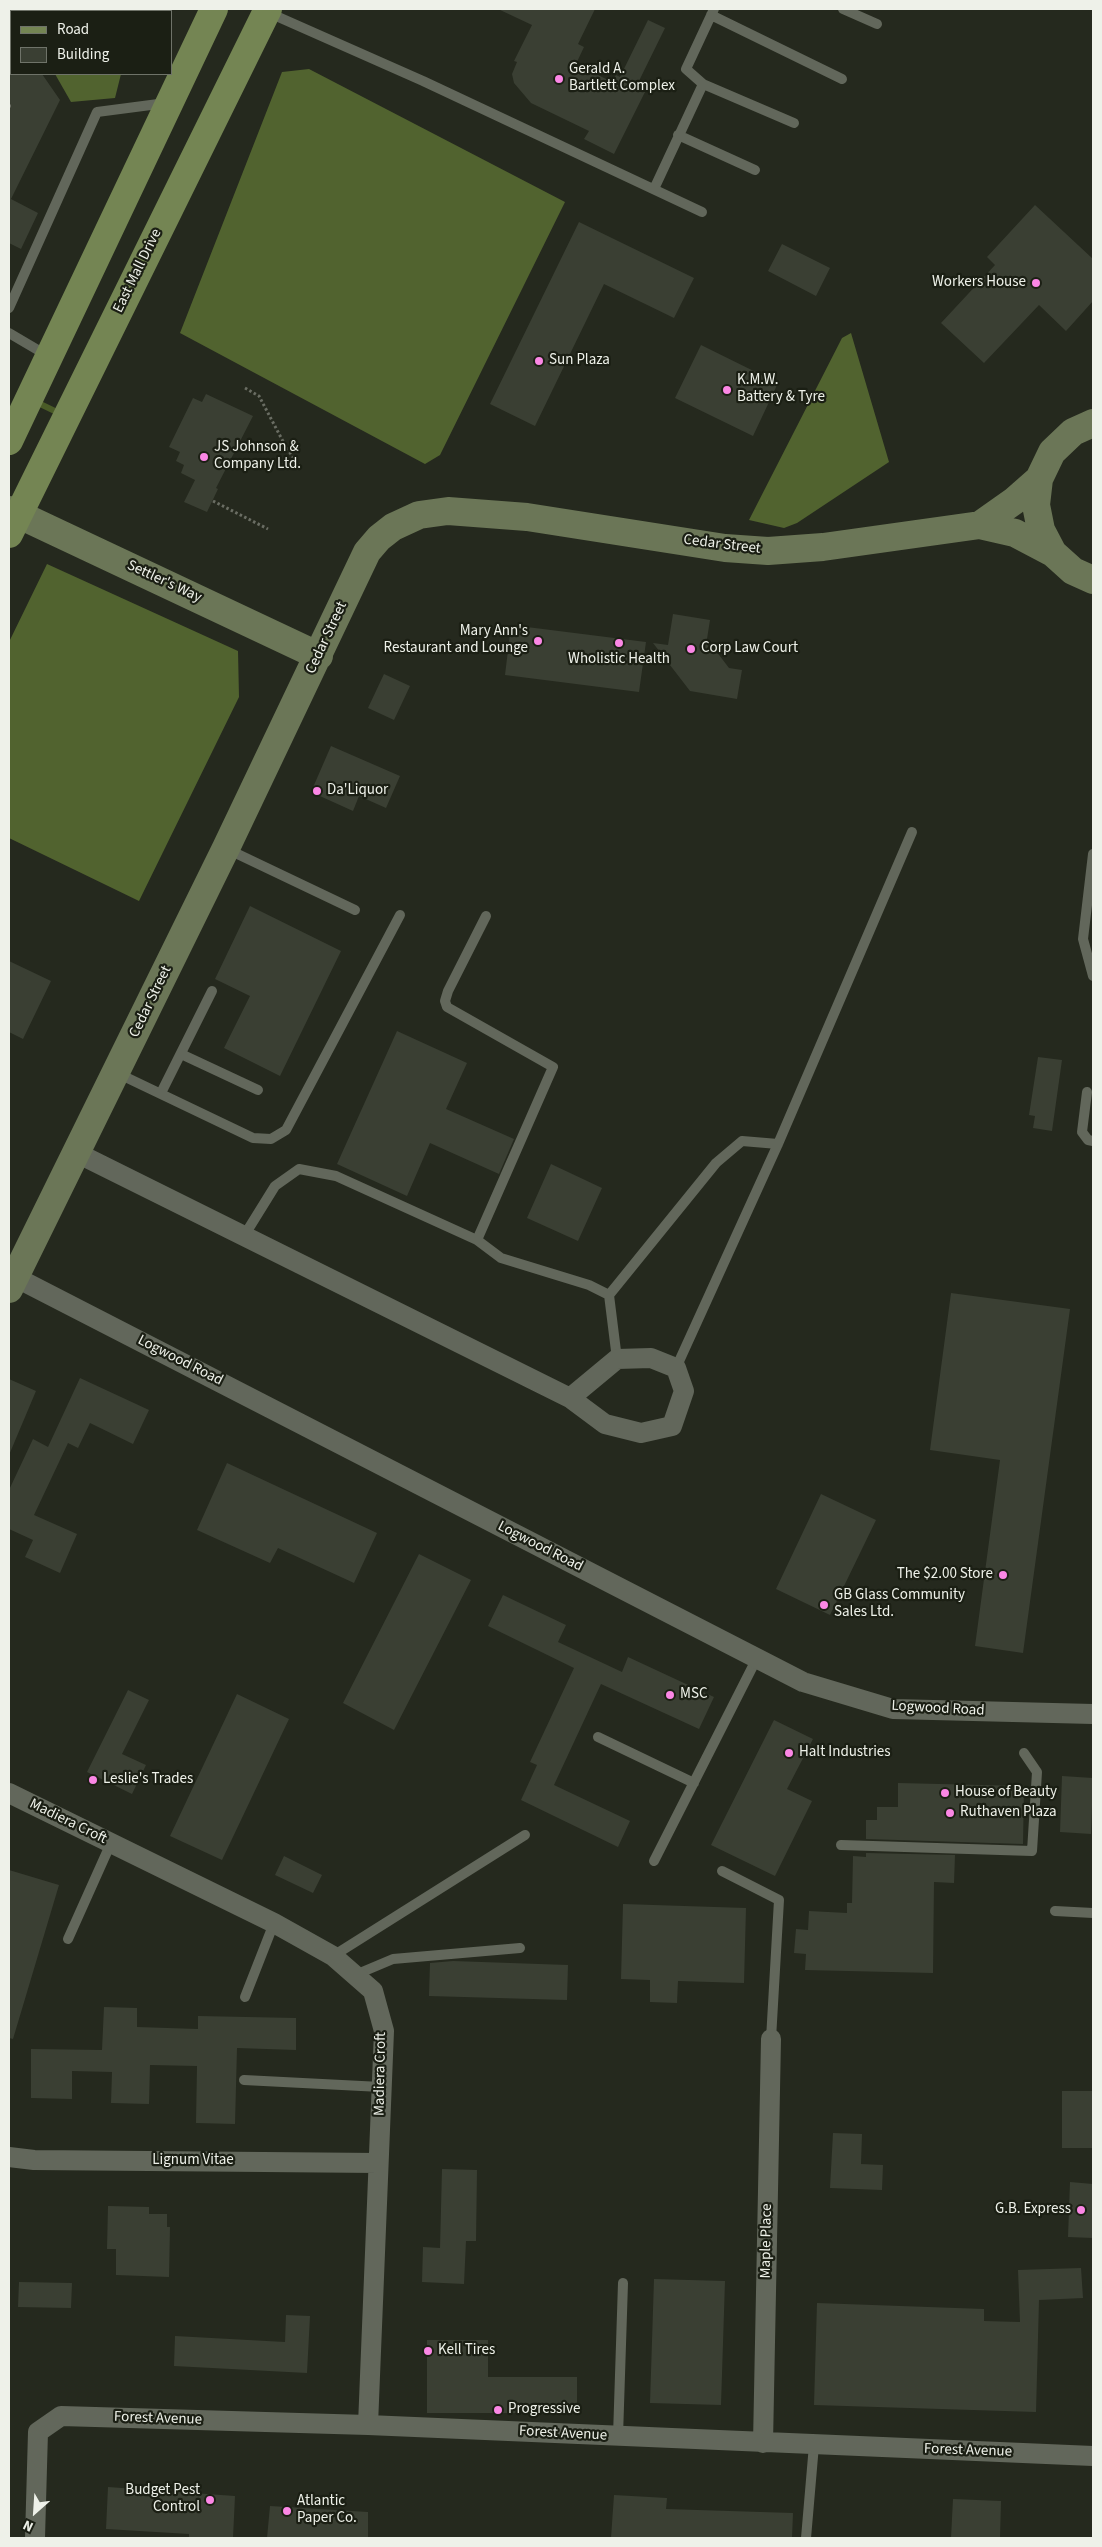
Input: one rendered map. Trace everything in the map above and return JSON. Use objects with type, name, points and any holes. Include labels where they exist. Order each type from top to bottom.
[{"type":"main road","points":[[9,441],[214,9]]},
{"type":"main road","name":"East Mall Drive","points":[[12,519],[267,10]]},
{"type":"main road","points":[[1053,553],[1041,530],[1036,504],[1039,479],[1052,452],[1073,432],[1093,423]]},
{"type":"main road","points":[[980,525],[1014,502],[1039,479]]},
{"type":"main road","name":"Cedar Street","points":[[12,1283],[117,1073],[319,656],[367,552],[379,538],[393,527],[406,520],[433,512],[527,517],[724,548],[768,551],[823,547],[980,525]]},
{"type":"main road","name":"Settler's Way","points":[[12,519],[319,656]]},
{"type":"main road","points":[[980,525],[1015,532],[1053,553],[1073,571],[1093,580]]},
{"type":"street","points":[[77,1154],[570,1398],[605,1424],[641,1433],[672,1426],[684,1392],[676,1368],[651,1358],[617,1359],[570,1398]]},
{"type":"street","name":"Logwood Road","points":[[12,1283],[803,1682],[893,1709],[1093,1714]]},
{"type":"street","name":"Madiera Croft","points":[[9,1794],[274,1923],[333,1956],[373,1991],[384,2031],[368,2425]]},
{"type":"street","name":"Maple Place","points":[[763,2443],[771,2039]]},
{"type":"street","name":"Lignum Vitae","points":[[9,2157],[34,2160],[378,2163]]},
{"type":"street","name":"Forest Avenue","points":[[35,2538],[38,2432],[61,2416],[368,2425],[1093,2456]]},
{"type":"lane","points":[[844,9],[877,24]]},
{"type":"lane","points":[[267,10],[702,212]]},
{"type":"lane","points":[[794,123],[703,84],[686,69],[712,12],[842,79]]},
{"type":"lane","points":[[654,189],[703,84]]},
{"type":"lane","points":[[9,308],[97,112],[170,102]]},
{"type":"lane","points":[[678,135],[755,170]]},
{"type":"lane","points":[[9,333],[49,357]]},
{"type":"lane","points":[[676,1368],[778,1144],[912,832]]},
{"type":"lane","points":[[226,848],[355,910]]},
{"type":"lane","points":[[1093,854],[1083,939],[1093,976]]},
{"type":"lane","points":[[117,1073],[253,1138],[271,1140],[286,1130],[400,915]]},
{"type":"lane","points":[[477,1240],[553,1067],[447,1007],[445,1001],[448,991],[486,916]]},
{"type":"lane","points":[[161,1093],[212,991]]},
{"type":"lane","points":[[181,1054],[258,1090]]},
{"type":"lane","points":[[1087,1092],[1082,1132],[1088,1140],[1093,1141]]},
{"type":"lane","points":[[617,1359],[609,1295],[716,1163],[742,1141],[778,1144]]},
{"type":"lane","points":[[244,1236],[275,1186],[299,1169],[336,1176],[477,1240],[501,1258],[589,1285],[609,1295]]},
{"type":"lane","points":[[654,1861],[757,1658]]},
{"type":"lane","points":[[598,1737],[694,1783]]},
{"type":"lane","points":[[840,1845],[1032,1851],[1037,1772],[1024,1753]]},
{"type":"lane","points":[[333,1956],[524,1835]]},
{"type":"lane","points":[[68,1939],[111,1843]]},
{"type":"lane","points":[[722,1871],[779,1900],[771,2039]]},
{"type":"lane","points":[[1056,1911],[1093,1913]]},
{"type":"lane","points":[[245,1997],[274,1923]]},
{"type":"lane","points":[[355,1975],[393,1959],[520,1948]]},
{"type":"lane","points":[[244,2080],[381,2087]]},
{"type":"lane","points":[[618,2436],[623,2283]]},
{"type":"lane","points":[[806,2538],[814,2445]]},
{"type":"path","points":[[245,388],[259,396],[286,448],[300,467]]},
{"type":"path","points":[[213,501],[268,529]]},
{"type":"green space","points":[[18,9],[135,9],[135,10]]},
{"type":"green space","points":[[309,69],[565,202],[440,455],[425,464],[180,333],[282,72]]},
{"type":"green space","points":[[56,75],[121,75],[115,98],[71,102]]},
{"type":"green space","points":[[851,333],[889,462],[797,523],[784,528],[749,520],[842,338]]},
{"type":"green space","points":[[47,564],[238,651],[239,697],[139,901],[9,838],[9,642]]},
{"type":"building","name":"Gerald A. Bartlett Complex","points":[[498,9],[595,9],[578,44],[584,47],[576,64],[612,82],[616,75],[620,77],[648,20],[665,28],[637,85],[646,90],[614,154],[584,139],[589,131],[531,103],[514,83],[512,74],[517,62],[514,61],[532,25]]},
{"type":"building","points":[[9,74],[43,75],[60,100],[11,199],[38,213],[21,249],[9,243]]},
{"type":"building","name":"Workers House","points":[[1035,205],[1093,259],[1093,301],[1066,331],[1039,305],[984,363],[941,323],[995,265],[987,257]]},
{"type":"building","name":"Sun Plaza","points":[[579,222],[694,278],[674,318],[604,284],[535,426],[490,404]]},
{"type":"building","points":[[782,244],[830,268],[816,296],[768,271]]},
{"type":"building","name":"K.M.W. Battery & Tyre","points":[[701,345],[778,383],[753,436],[675,398]]},
{"type":"building","name":"JS Johnson & Company Ltd.","points":[[206,394],[253,416],[216,488],[218,489],[207,512],[184,502],[195,480],[181,473],[184,465],[176,461],[180,452],[169,447],[193,398],[202,402]]},
{"type":"building","name":"Corp Law Court","points":[[673,614],[710,620],[707,639],[729,668],[742,670],[737,699],[690,691],[653,643],[668,645]]},
{"type":"building","points":[[511,625],[646,642],[639,692],[505,675]]},
{"type":"building","points":[[384,674],[410,686],[394,720],[368,708]]},
{"type":"building","points":[[331,746],[400,776],[386,808],[359,796],[353,811],[311,792]]},
{"type":"building","points":[[250,906],[341,951],[280,1076],[224,1048],[250,996],[215,979]]},
{"type":"building","points":[[9,961],[51,981],[23,1039],[9,1032]]},
{"type":"building","points":[[397,1031],[467,1063],[446,1109],[514,1139],[499,1174],[430,1143],[407,1196],[337,1164]]},
{"type":"building","points":[[1038,1057],[1062,1060],[1052,1131],[1033,1128],[1035,1116],[1029,1115]]},
{"type":"building","points":[[551,1164],[602,1188],[578,1241],[527,1218]]},
{"type":"building","points":[[951,1293],[1070,1309],[1023,1653],[975,1646],[1000,1460],[930,1450]]},
{"type":"building","points":[[80,1378],[149,1410],[133,1444],[90,1423],[78,1448],[68,1443],[34,1515],[77,1534],[60,1573],[25,1557],[33,1540],[9,1529],[9,1490],[33,1439],[48,1447]]},
{"type":"building","points":[[9,1379],[36,1391],[9,1455]]},
{"type":"building","points":[[227,1463],[377,1533],[354,1583],[278,1548],[270,1563],[197,1530]]},
{"type":"building","points":[[821,1494],[876,1520],[830,1615],[776,1589]]},
{"type":"building","points":[[419,1554],[471,1580],[394,1730],[343,1703]]},
{"type":"building","points":[[503,1595],[566,1625],[558,1642],[622,1672],[628,1657],[714,1697],[699,1729],[601,1684],[554,1785],[630,1821],[618,1847],[521,1800],[537,1765],[530,1762],[574,1668],[488,1626]]},
{"type":"building","points":[[128,1690],[149,1700],[122,1754],[146,1765],[132,1794],[87,1772]]},
{"type":"building","points":[[237,1694],[289,1719],[222,1860],[170,1836]]},
{"type":"building","points":[[774,1720],[813,1739],[787,1789],[812,1801],[775,1876],[711,1845]]},
{"type":"building","points":[[1062,1776],[1093,1778],[1091,1834],[1060,1832]]},
{"type":"building","name":"Ruthaven Plaza","points":[[898,1783],[1024,1786],[1023,1844],[866,1839],[866,1820],[877,1820],[877,1807],[898,1807]]},
{"type":"building","points":[[866,1853],[955,1855],[954,1883],[934,1882],[933,1973],[805,1970],[806,1954],[794,1953],[796,1929],[808,1930],[809,1911],[847,1913],[847,1903],[852,1903],[853,1856],[866,1857]]},
{"type":"building","points":[[284,1856],[322,1875],[313,1893],[275,1875]]},
{"type":"building","points":[[9,1870],[59,1885],[13,2039],[9,2038]]},
{"type":"building","points":[[623,1904],[746,1908],[744,1983],[678,1981],[677,2003],[650,2002],[650,1980],[621,1979]]},
{"type":"building","points":[[453,1961],[568,1965],[567,2000],[429,1996],[430,1963]]},
{"type":"building","points":[[104,2007],[137,2008],[137,2027],[198,2029],[198,2016],[296,2018],[296,2050],[237,2048],[235,2124],[196,2123],[197,2066],[150,2065],[149,2104],[111,2103],[112,2072],[72,2071],[72,2099],[31,2098],[31,2049],[102,2050]]},
{"type":"building","points":[[1062,2091],[1093,2091],[1093,2148],[1062,2148]]},
{"type":"building","points":[[833,2133],[862,2134],[861,2164],[883,2165],[882,2190],[830,2188]]},
{"type":"building","points":[[442,2169],[477,2170],[476,2241],[466,2241],[464,2284],[422,2282],[423,2247],[440,2248]]},
{"type":"building","name":"G.B. Express","points":[[1070,2182],[1093,2184],[1093,2238],[1068,2237]]},
{"type":"building","points":[[108,2206],[149,2207],[149,2214],[167,2214],[167,2227],[170,2227],[169,2277],[116,2275],[116,2249],[107,2249]]},
{"type":"building","points":[[1081,2268],[1083,2298],[1039,2300],[1036,2412],[814,2405],[817,2303],[984,2309],[984,2321],[1020,2322],[1018,2270]]},
{"type":"building","points":[[654,2279],[725,2281],[721,2405],[650,2403]]},
{"type":"building","points":[[19,2282],[72,2283],[71,2308],[18,2307]]},
{"type":"building","points":[[286,2315],[310,2316],[307,2373],[174,2366],[175,2336],[285,2342]]},
{"type":"building","points":[[427,2340],[488,2340],[488,2377],[577,2377],[577,2413],[427,2413]]},
{"type":"building","points":[[108,2487],[235,2496],[233,2538],[189,2538],[189,2534],[106,2529]]},
{"type":"building","points":[[614,2495],[667,2498],[666,2509],[793,2513],[792,2538],[611,2538]]},
{"type":"building","points":[[953,2499],[1001,2501],[1000,2538],[951,2538]]},
{"type":"building","points":[[270,2506],[368,2512],[368,2538],[267,2538]]},
{"type":"waterway","points":[[34,401],[61,414]]},
{"type":"place","name":"Gerald A. Bartlett Complex","points":[[559,79]]},
{"type":"place","name":"Workers House","points":[[1036,283]]},
{"type":"place","name":"Sun Plaza","points":[[539,361]]},
{"type":"place","name":"K.M.W. Battery & Tyre","points":[[727,390]]},
{"type":"place","name":"JS Johnson & Company Ltd.","points":[[204,457]]},
{"type":"place","name":"Mary Ann's Restaurant and Lounge","points":[[538,641]]},
{"type":"place","name":"Wholistic Health","points":[[619,643]]},
{"type":"place","name":"Corp Law Court","points":[[691,649]]},
{"type":"place","name":"Da'Liquor","points":[[317,791]]},
{"type":"place","name":"The $2.00 Store","points":[[1003,1575]]},
{"type":"place","name":"GB Glass Community Sales Ltd.","points":[[824,1605]]},
{"type":"place","name":"MSC","points":[[670,1695]]},
{"type":"place","name":"Halt Industries","points":[[789,1753]]},
{"type":"place","name":"Leslie's Trades","points":[[93,1780]]},
{"type":"place","name":"House of Beauty","points":[[945,1793]]},
{"type":"place","name":"Ruthaven Plaza","points":[[950,1813]]},
{"type":"place","name":"G.B. Express","points":[[1081,2210]]},
{"type":"place","name":"Kell Tires","points":[[428,2351]]},
{"type":"place","name":"Progressive","points":[[498,2410]]},
{"type":"place","name":"Budget Pest Control","points":[[210,2500]]},
{"type":"place","name":"Atlantic Paper Co.","points":[[287,2511]]}]
